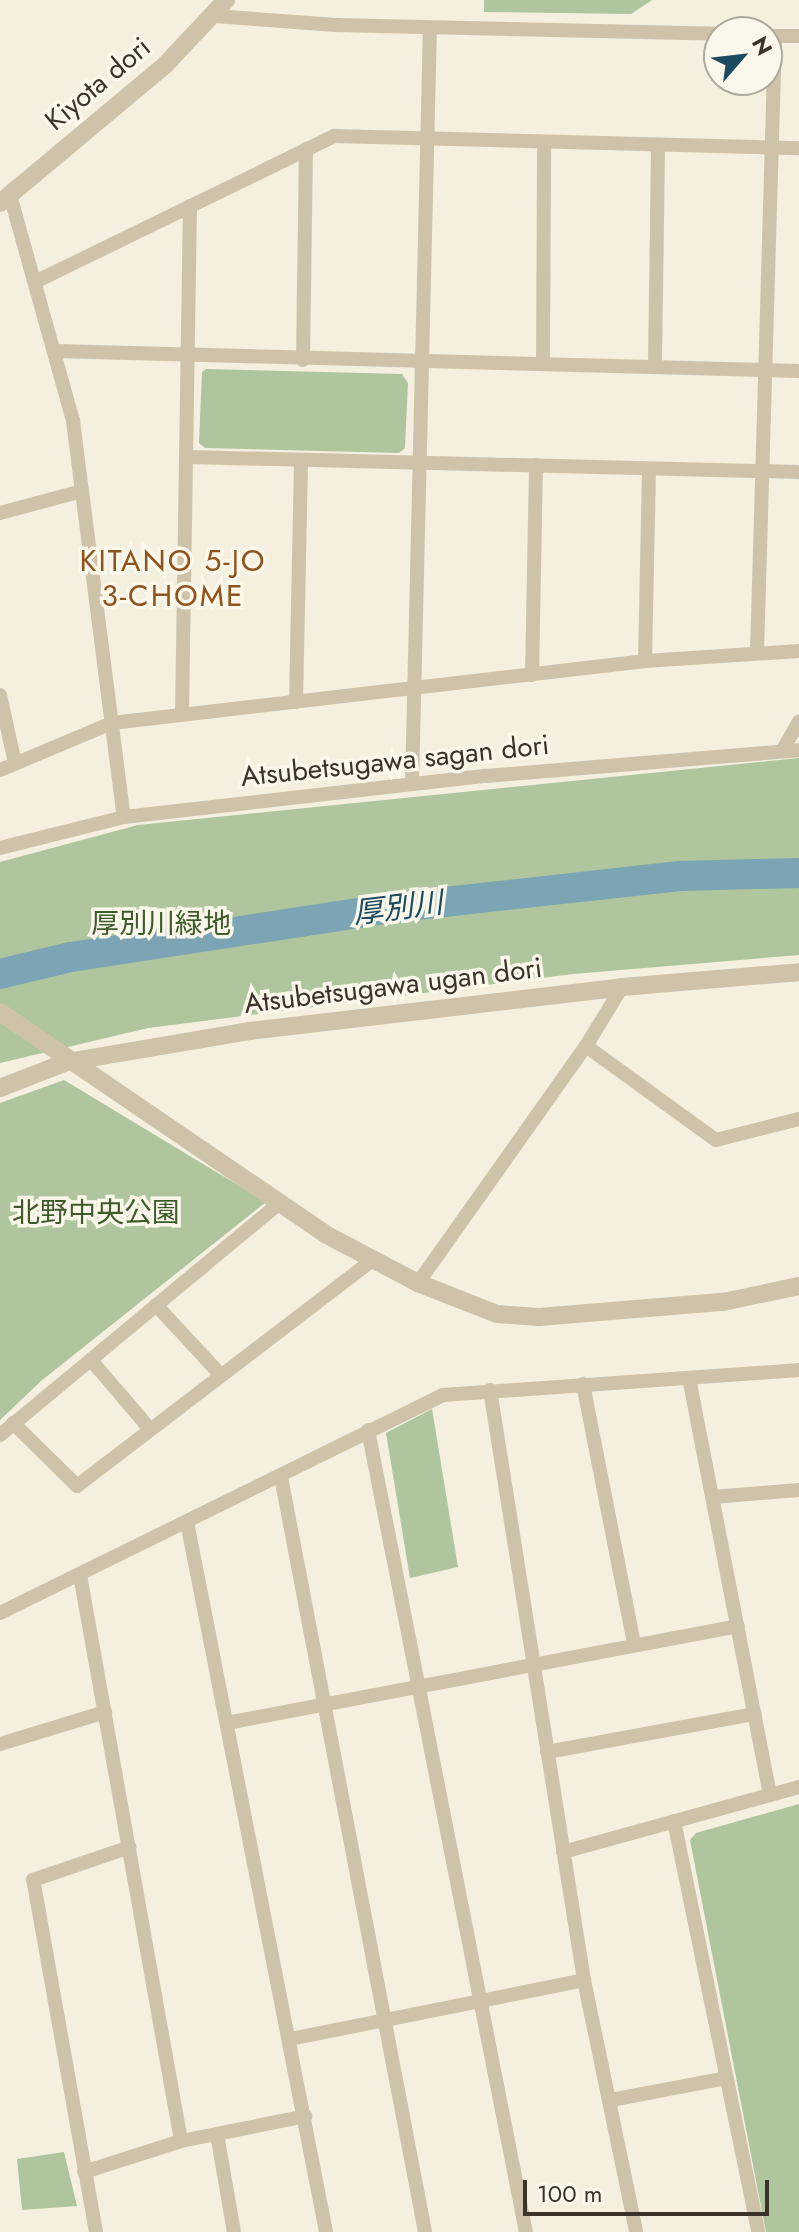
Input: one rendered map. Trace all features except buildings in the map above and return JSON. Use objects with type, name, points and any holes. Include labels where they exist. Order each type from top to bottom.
[{"type":"street","name":"Kiyota dori","points":[[5,199],[166,64],[226,0]]},
{"type":"street","points":[[214,16],[430,28],[703,34]]},
{"type":"street","points":[[412,784],[430,28]]},
{"type":"street","points":[[757,653],[771,96]]},
{"type":"street","points":[[37,281],[334,136],[799,148]]},
{"type":"street","points":[[543,361],[544,142]]},
{"type":"street","points":[[655,364],[658,145]]},
{"type":"street","points":[[303,360],[306,149]]},
{"type":"street","points":[[5,199],[37,281],[56,351],[82,491],[124,817]]},
{"type":"street","points":[[182,714],[189,457],[190,206]]},
{"type":"street","points":[[56,351],[303,360],[655,364],[799,371]]},
{"type":"street","points":[[189,457],[799,472]]},
{"type":"street","points":[[296,702],[301,460]]},
{"type":"street","points":[[532,675],[536,465]]},
{"type":"street","points":[[645,661],[649,469]]},
{"type":"street","points":[[0,513],[82,491]]},
{"type":"street","points":[[0,770],[112,723],[645,661],[799,651]]},
{"type":"street","points":[[0,695],[15,763]]},
{"type":"street","points":[[782,751],[799,722]]},
{"type":"street","name":"Atsubetsugawa sagan dori","points":[[0,848],[124,817],[412,784],[799,750]]},
{"type":"street","name":"Atsubetsugawa ugan dori","points":[[0,1088],[67,1062],[250,1031],[622,987],[799,972]]},
{"type":"street","points":[[418,1283],[586,1046],[622,987]]},
{"type":"street","points":[[0,1012],[67,1062],[277,1205],[418,1283],[497,1314],[539,1317],[723,1302],[799,1286]]},
{"type":"street","points":[[586,1046],[716,1140],[799,1119]]},
{"type":"street","points":[[0,1435],[277,1205]]},
{"type":"street","points":[[13,1423],[77,1486],[374,1259]]},
{"type":"street","points":[[156,1305],[220,1374]]},
{"type":"street","points":[[91,1360],[150,1429]]},
{"type":"street","points":[[0,1613],[443,1395],[799,1370]]},
{"type":"street","points":[[689,1378],[770,1795]]},
{"type":"street","points":[[583,1384],[634,1645]]},
{"type":"street","points":[[490,1390],[584,1980],[636,2232]]},
{"type":"street","points":[[368,1430],[526,2232]]},
{"type":"street","points":[[281,1477],[425,2232]]},
{"type":"street","points":[[713,1497],[799,1490]]},
{"type":"street","points":[[187,1522],[306,2116],[326,2232]]},
{"type":"street","points":[[80,1575],[181,2141]]},
{"type":"street","points":[[227,1723],[738,1626]]},
{"type":"street","points":[[0,1744],[105,1712]]},
{"type":"street","points":[[547,1752],[755,1714]]},
{"type":"street","points":[[563,1852],[799,1787]]},
{"type":"street","points":[[674,1821],[758,2232]]},
{"type":"street","points":[[96,2232],[33,1880],[130,1847]]},
{"type":"street","points":[[290,2039],[584,1980]]},
{"type":"street","points":[[611,2100],[726,2078]]},
{"type":"street","points":[[84,2172],[181,2141],[306,2116]]},
{"type":"street","points":[[217,2134],[234,2232]]},
{"type":"green space","points":[[484,0],[652,0],[631,14],[484,12]]},
{"type":"green space","points":[[206,369],[402,374],[408,383],[405,448],[399,453],[205,448],[199,443],[202,372]]},
{"type":"green space","name":"厚別川緑地","points":[[799,758],[799,955],[573,974],[148,1028],[0,1063],[0,862],[138,825]]},
{"type":"green space","name":"北野中央公園","points":[[64,1080],[266,1202],[41,1381],[0,1420],[0,1103]]},
{"type":"green space","points":[[432,1409],[458,1567],[410,1578],[386,1433]]},
{"type":"green space","points":[[799,1804],[799,2232],[766,2232],[690,1840],[696,1833]]},
{"type":"green space","points":[[64,2152],[77,2206],[22,2210],[17,2159]]},
{"type":"waterway","name":"厚別川","points":[[0,974],[71,957],[390,908],[682,876],[799,873]]},
{"type":"district","name":"KITANO 5-JO 3-CHOME","points":[[173,578]]}]
